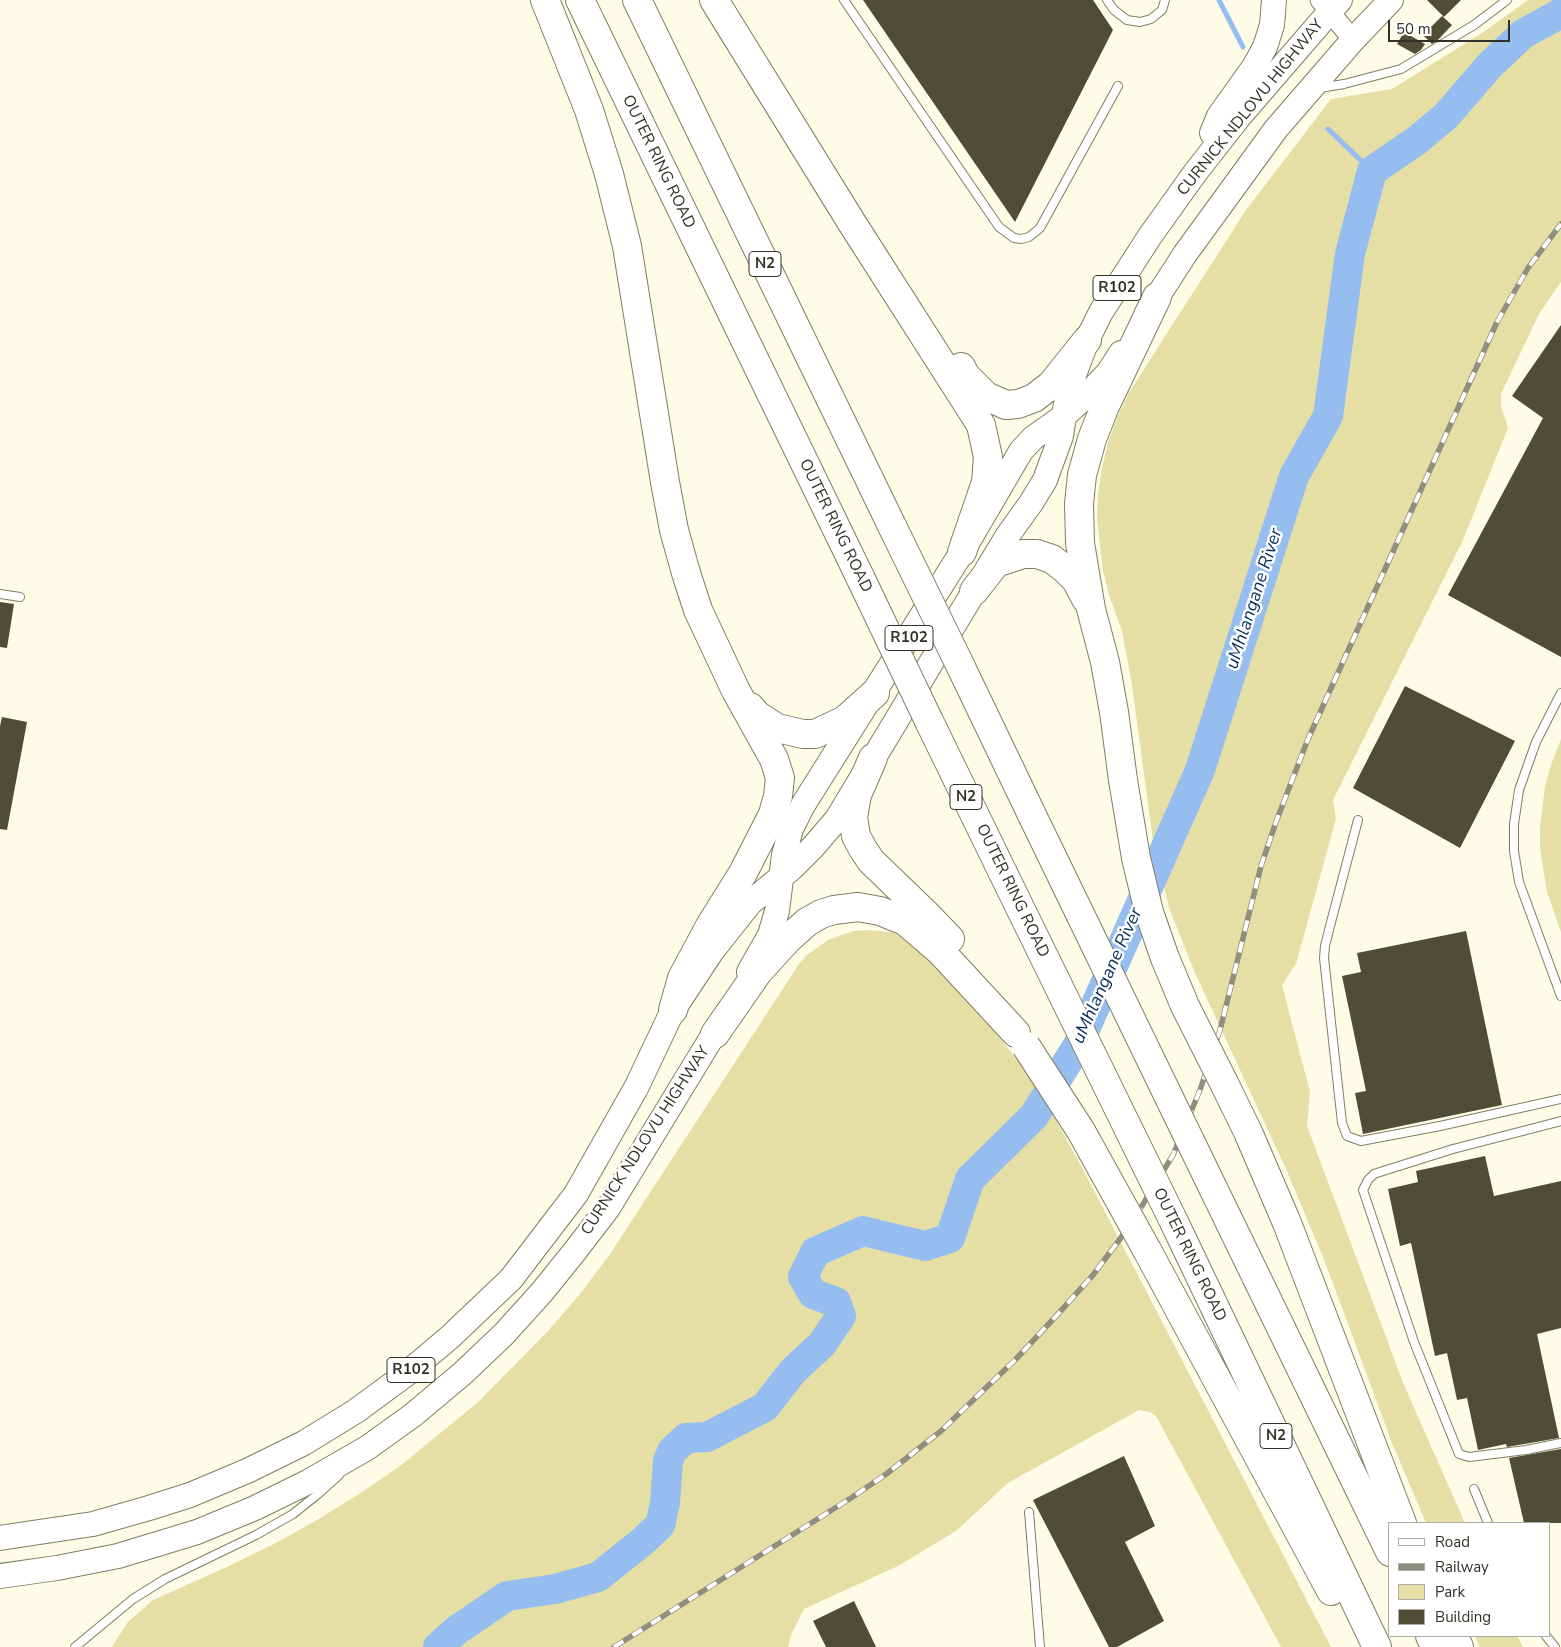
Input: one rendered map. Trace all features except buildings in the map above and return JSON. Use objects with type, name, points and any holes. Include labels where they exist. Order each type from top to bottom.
[{"type":"highway","points":[[545,0],[589,110],[609,174],[627,246],[664,482],[674,530],[686,573],[698,610],[736,691],[774,760],[780,778],[773,814],[682,978],[673,1010]]},
{"type":"highway","name":"OUTER RING ROAD","points":[[580,0],[1175,1224],[1377,1647]]},
{"type":"highway","name":"N2","points":[[637,0],[1388,1548]]},
{"type":"highway","points":[[714,0],[981,425],[988,457],[986,482],[962,552]]},
{"type":"highway","points":[[852,222],[926,315],[966,376],[986,396],[1006,405],[1018,404],[1034,398],[1051,386],[1087,340]]},
{"type":"highway","points":[[1157,297],[1105,406],[1092,439],[1082,475],[1079,504],[1080,543],[1114,712],[1136,858],[1150,912],[1165,958],[1185,1006],[1248,1132],[1288,1223],[1402,1522]]},
{"type":"highway","points":[[974,591],[996,563],[1023,554],[1036,554],[1052,559],[1066,570],[1076,580],[1092,609]]},
{"type":"highway","points":[[736,691],[757,715],[767,722],[777,728],[802,734],[815,734],[845,720],[875,693]]},
{"type":"highway","points":[[874,758],[857,795],[853,817],[856,836],[863,850],[871,861],[945,933],[1021,1040],[1081,1131],[1361,1647]]},
{"type":"highway","points":[[715,1034],[758,972],[788,939],[807,922],[821,914],[834,910],[858,907],[880,911],[905,921],[941,952],[1021,1040]]},
{"type":"main road","points":[[1195,173],[1219,116],[1254,67],[1265,47],[1272,24],[1274,0]]},
{"type":"main road","name":"R102","points":[[1352,40],[1391,0]]},
{"type":"main road","name":"CURNICK NDLOVU HIGHWAY","points":[[4,1534],[31,1535],[93,1524],[190,1494],[246,1471],[319,1434],[356,1411],[405,1375],[456,1332],[511,1279],[571,1201],[636,1088],[673,1010],[712,951],[764,890],[813,847],[838,819],[1008,535],[1046,480],[1059,443],[1068,391],[1087,340],[1101,312],[1150,236],[1195,173],[1330,4]]},
{"type":"main road","name":"CURNICK NDLOVU HIGHWAY","points":[[0,1576],[57,1568],[118,1556],[197,1532],[255,1508],[300,1486],[367,1448],[412,1415],[463,1373],[504,1334],[542,1292],[608,1208],[715,1034],[770,935],[777,911],[784,855],[795,821],[803,805],[875,693],[1021,452],[1034,438],[1064,416],[1108,373],[1185,254],[1270,137],[1352,40]]},
{"type":"street","points":[[1330,4],[1352,40]]},
{"type":"lane","points":[[844,0],[999,226],[1004,232],[1017,239],[1029,236],[1040,228],[1118,86]]},
{"type":"lane","points":[[1107,0],[1114,10],[1127,20],[1140,22],[1151,19],[1162,10],[1166,0]]},
{"type":"lane","points":[[1311,89],[1344,84],[1402,69],[1474,25],[1507,0]]},
{"type":"lane","points":[[0,594],[20,597]]},
{"type":"lane","points":[[1561,693],[1536,742],[1519,790],[1514,824],[1514,851],[1519,882],[1561,996]]},
{"type":"lane","points":[[1358,820],[1325,946],[1324,958],[1342,1123],[1347,1136],[1360,1141],[1440,1126],[1561,1098]]},
{"type":"lane","points":[[1561,1121],[1453,1149],[1374,1174],[1365,1185],[1364,1196],[1414,1342],[1459,1454],[1468,1457],[1526,1450],[1561,1443]]},
{"type":"lane","points":[[75,1647],[133,1599],[165,1579],[256,1535],[293,1514],[324,1489],[367,1448]]},
{"type":"lane","points":[[1474,1489],[1488,1522]]},
{"type":"lane","points":[[1029,1512],[1040,1647]]},
{"type":"lane","points":[[1547,1637],[1555,1647]]},
{"type":"green space","points":[[1528,0],[1561,0],[1561,282],[1539,314],[1501,394],[1501,406],[1508,428],[1463,540],[1333,800],[1336,819],[1296,964],[1282,985],[1310,1092],[1307,1126],[1404,1385],[1465,1522],[1426,1522],[1392,1443],[1325,1262],[1286,1169],[1195,973],[1169,908],[1153,841],[1132,685],[1122,631],[1109,595],[1103,570],[1097,519],[1098,494],[1108,443],[1128,394],[1246,210],[1331,99],[1392,89],[1482,33]]},
{"type":"green space","points":[[1561,739],[1561,932],[1547,892],[1540,849],[1540,828],[1545,786]]},
{"type":"green space","points":[[853,931],[892,932],[906,940],[919,949],[959,987],[1023,1068],[1049,1107],[1331,1647],[1281,1647],[1156,1416],[1150,1412],[1139,1410],[1008,1483],[956,1531],[898,1566],[804,1609],[791,1635],[788,1647],[112,1647],[127,1623],[153,1600],[229,1566],[317,1520],[400,1466],[477,1403],[547,1332],[580,1294],[610,1254],[799,964],[807,955],[828,940]]},
{"type":"green space","points":[[1475,1637],[1518,1637],[1523,1647],[1480,1647]]},
{"type":"waterway","points":[[1219,0],[1243,47]]},
{"type":"waterway","name":"uMhlangane River","points":[[438,1647],[457,1630],[507,1596],[555,1589],[598,1577],[642,1542],[660,1525],[665,1503],[668,1461],[672,1451],[686,1438],[707,1437],[765,1407],[793,1371],[822,1344],[841,1316],[836,1302],[813,1294],[803,1277],[815,1252],[863,1231],[925,1246],[950,1238],[970,1179],[1034,1116],[1078,1045],[1200,770],[1294,476],[1328,416],[1350,254],[1372,171],[1416,141],[1446,116],[1490,65],[1523,34],[1561,13]]},
{"type":"waterway","points":[[1328,129],[1372,171]]},
{"type":"railway","points":[[614,1647],[851,1498],[885,1475],[941,1431],[1016,1359],[1093,1275],[1140,1209],[1173,1155],[1200,1090],[1220,1030],[1261,866],[1308,739],[1497,322],[1528,268],[1561,224]]}]
